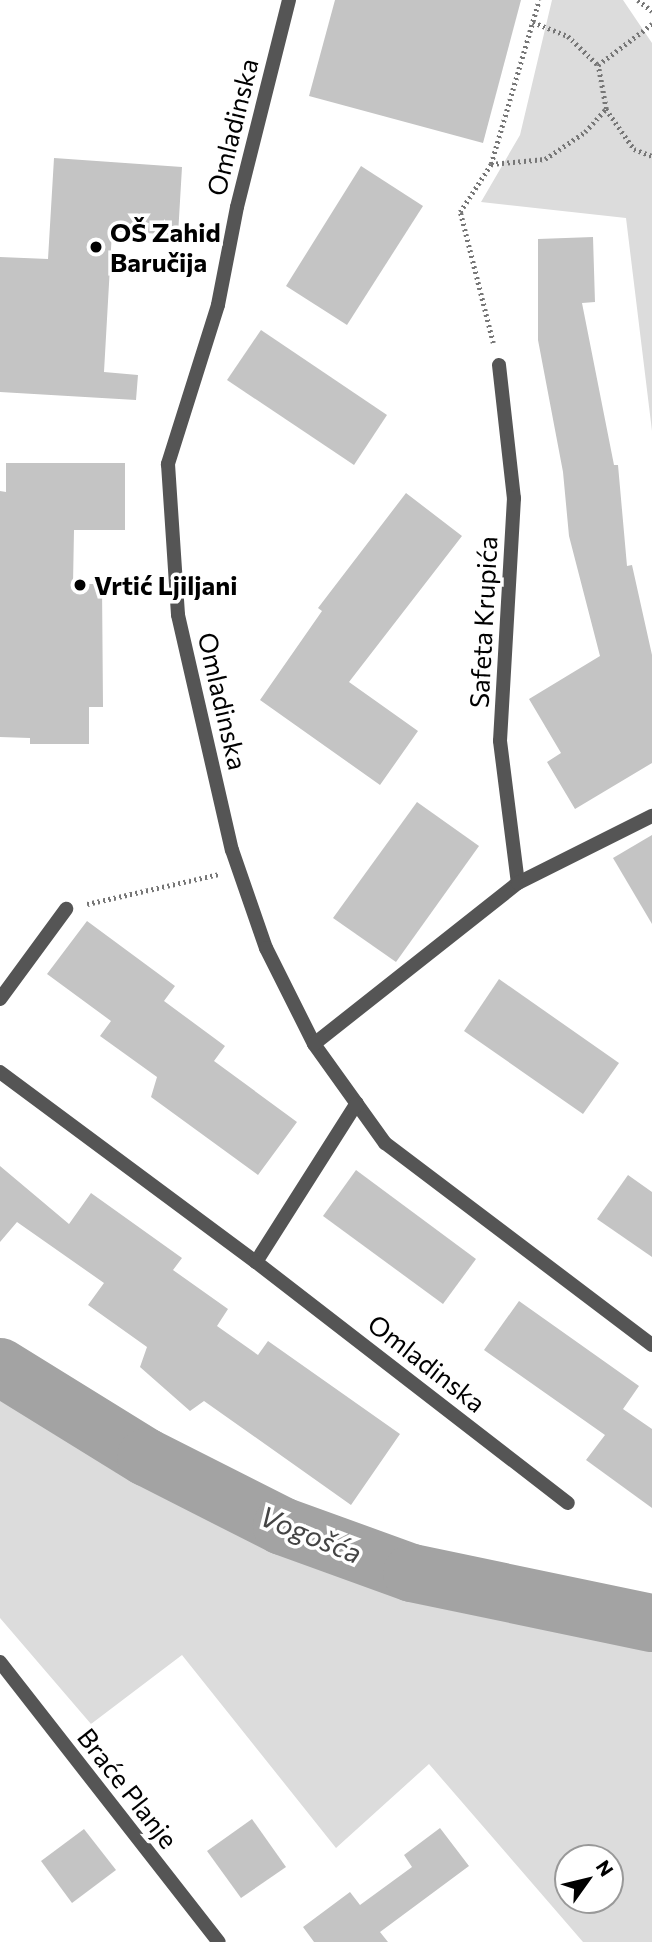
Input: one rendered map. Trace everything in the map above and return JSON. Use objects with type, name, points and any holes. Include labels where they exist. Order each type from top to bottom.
[{"type":"street","name":"Omladinska","points":[[289,0],[218,305],[168,464],[178,615],[240,869],[266,948],[314,1044],[385,1143],[652,1345]]},
{"type":"street","name":"Safeta Krupića","points":[[499,365],[514,498],[500,741],[518,883]]},
{"type":"street","points":[[314,1044],[518,883],[652,816]]},
{"type":"street","points":[[0,999],[66,909]]},
{"type":"street","name":"Omladinska","points":[[0,1072],[256,1262],[568,1503]]},
{"type":"street","points":[[256,1262],[357,1103]]},
{"type":"street","name":"Braće Planje","points":[[0,1662],[219,1942]]},
{"type":"path","points":[[499,365],[460,212],[491,164],[539,0]]},
{"type":"path","points":[[638,0],[652,10]]},
{"type":"path","points":[[533,22],[568,36],[598,65],[606,109],[634,149],[652,156]]},
{"type":"path","points":[[598,65],[652,24]]},
{"type":"path","points":[[491,164],[545,159],[585,132],[606,109]]},
{"type":"path","points":[[66,909],[240,869]]},
{"type":"shaded area","points":[[552,0],[623,0],[652,43],[652,431],[626,218],[481,202],[520,135]]},
{"type":"shaded area","points":[[0,1367],[146,1457],[282,1526],[412,1573],[652,1623],[652,1942],[583,1942],[559,1914],[624,1914],[624,1844],[554,1844],[554,1908],[429,1764],[336,1848],[182,1655],[91,1724],[0,1618]]},
{"type":"building","points":[[335,0],[521,0],[483,143],[309,96]]},
{"type":"building","points":[[54,158],[182,167],[178,235],[112,231],[104,372],[138,375],[136,400],[0,392],[0,257],[48,259]]},
{"type":"building","points":[[361,166],[423,206],[347,325],[286,286]]},
{"type":"building","points":[[593,237],[595,302],[582,303],[614,465],[618,465],[627,566],[632,565],[652,655],[652,763],[575,809],[547,762],[561,753],[529,699],[600,656],[569,536],[563,472],[538,340],[538,239]]},
{"type":"building","points":[[261,330],[387,415],[354,465],[227,380]]},
{"type":"building","points":[[6,463],[125,463],[125,530],[74,530],[73,584],[102,584],[103,707],[89,707],[89,744],[30,744],[30,738],[0,737],[0,491],[6,492]]},
{"type":"building","points":[[406,493],[462,536],[349,682],[418,731],[380,785],[260,700],[322,611],[318,608]]},
{"type":"building","points":[[417,802],[479,846],[396,962],[333,918]]},
{"type":"building","points":[[652,835],[652,924],[613,858]]},
{"type":"building","points":[[87,921],[175,986],[164,1001],[225,1046],[214,1061],[297,1122],[258,1175],[151,1097],[157,1077],[100,1036],[111,1021],[47,974]]},
{"type":"building","points":[[499,979],[619,1063],[583,1114],[464,1031]]},
{"type":"building","points":[[0,1166],[69,1224],[91,1193],[182,1258],[173,1270],[228,1309],[217,1326],[258,1355],[268,1341],[400,1434],[351,1505],[204,1401],[190,1411],[140,1367],[147,1347],[88,1305],[104,1283],[17,1222],[0,1242]]},
{"type":"building","points":[[356,1170],[476,1259],[443,1304],[323,1216]]},
{"type":"building","points":[[628,1175],[652,1192],[652,1257],[597,1219]]},
{"type":"building","points":[[519,1301],[639,1386],[623,1409],[652,1429],[652,1508],[586,1460],[605,1435],[484,1350]]},
{"type":"building","points":[[252,1819],[286,1867],[241,1898],[207,1851]]},
{"type":"building","points":[[440,1828],[469,1866],[380,1932],[388,1942],[314,1942],[303,1927],[350,1892],[360,1905],[412,1867],[404,1855]]},
{"type":"building","points":[[84,1829],[116,1870],[72,1903],[41,1861]]},
{"type":"waterway","name":"Vogošća","points":[[0,1367],[146,1457],[282,1526],[412,1573],[652,1623]]},
{"type":"place","name":"OŠ Zahid Baručija","points":[[96,247]]},
{"type":"place","name":"Vrtić Ljiljani","points":[[80,585]]}]
